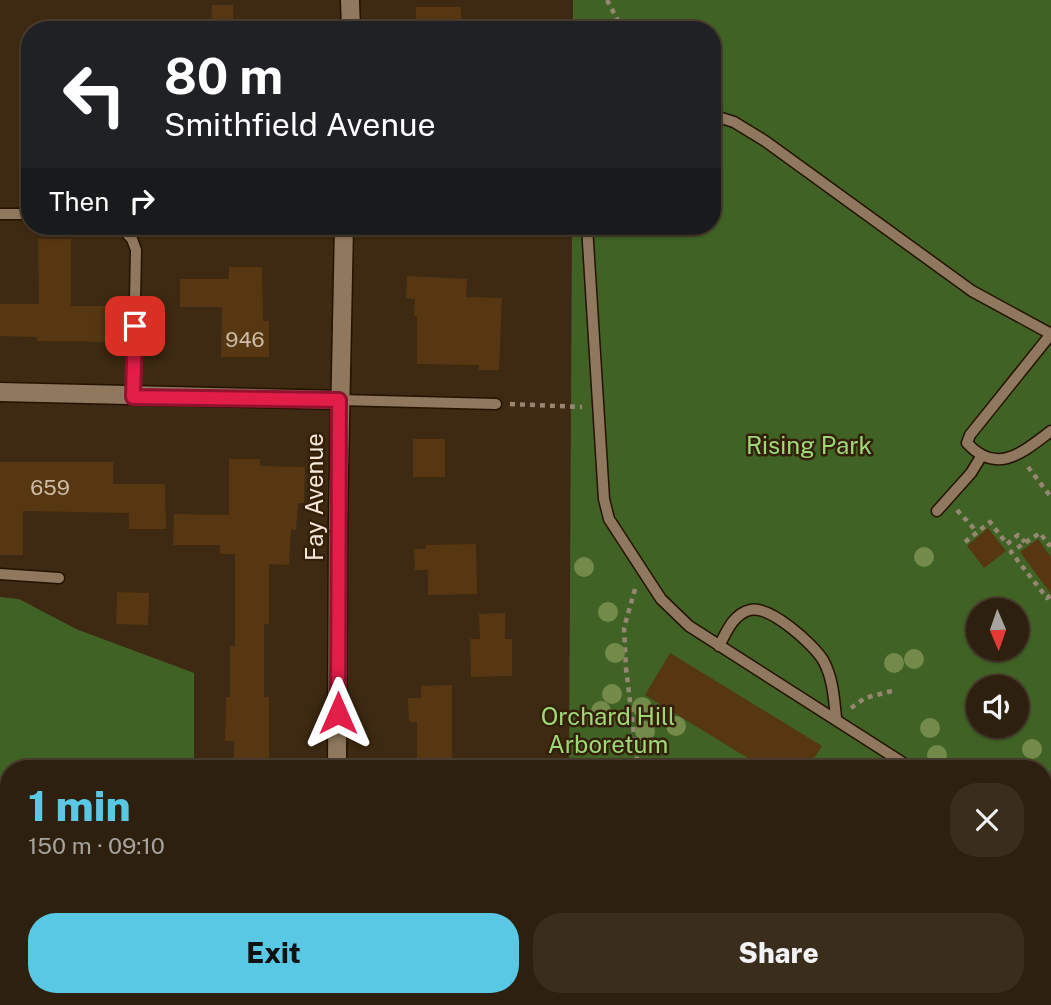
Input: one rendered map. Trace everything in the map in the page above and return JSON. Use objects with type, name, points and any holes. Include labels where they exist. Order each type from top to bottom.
[{"type":"street","points":[[350,0],[351,21]]},
{"type":"street","name":"Fay Avenue","points":[[337,760],[339,400],[344,235]]},
{"type":"street","points":[[0,391],[133,397],[339,400]]},
{"type":"lane","points":[[721,118],[734,122],[794,161],[972,291],[1051,334],[970,435],[967,443],[991,460],[1019,455],[1051,431]]},
{"type":"lane","points":[[0,214],[21,214]]},
{"type":"lane","points":[[128,235],[136,250],[133,397]]},
{"type":"lane","points":[[587,235],[601,476],[608,519],[661,599],[689,626],[899,760]]},
{"type":"lane","points":[[339,400],[496,404]]},
{"type":"lane","points":[[937,511],[971,473],[982,455]]},
{"type":"lane","points":[[0,574],[58,578]]},
{"type":"lane","points":[[719,646],[737,617],[751,609],[765,612],[787,625],[813,647],[824,662],[832,684],[836,718]]},
{"type":"path","points":[[607,0],[618,21]]},
{"type":"path","points":[[496,404],[597,408]]},
{"type":"path","points":[[1019,455],[1051,497]]},
{"type":"path","points":[[947,499],[977,532]]},
{"type":"path","points":[[965,542],[990,522],[1007,544],[1018,535],[1025,542]]},
{"type":"path","points":[[1051,544],[1049,545],[1040,533],[1011,552],[1047,598],[1051,595]]},
{"type":"path","points":[[637,760],[624,628],[641,569]]},
{"type":"path","points":[[864,698],[892,691]]},
{"type":"green space","name":"Rising Park","points":[[573,0],[1051,0],[1051,760],[569,760],[572,235],[721,235],[721,21],[573,21]]},
{"type":"green space","points":[[0,597],[19,599],[76,629],[194,673],[194,760],[0,760]]},
{"type":"building","points":[[212,5],[233,5],[233,21],[211,21]]},
{"type":"building","points":[[416,7],[461,7],[461,21],[416,21]]},
{"type":"building","points":[[38,239],[71,239],[71,306],[117,306],[118,342],[37,341],[37,337],[0,336],[0,304],[39,304]]},
{"type":"building","points":[[229,267],[262,267],[263,321],[269,321],[269,357],[221,357],[222,307],[180,307],[180,279],[229,279]]},
{"type":"building","points":[[407,276],[467,279],[466,297],[502,298],[499,370],[479,370],[479,365],[417,364],[417,316],[414,316],[415,299],[406,298]]},
{"type":"building","points":[[413,439],[445,439],[445,477],[413,477]]},
{"type":"building","points":[[229,459],[260,459],[260,466],[305,467],[304,503],[298,503],[296,530],[291,529],[289,565],[269,564],[269,624],[264,624],[264,697],[269,697],[269,760],[234,760],[234,741],[225,741],[226,697],[230,697],[230,646],[235,646],[235,554],[220,554],[220,545],[173,545],[174,514],[229,515]]},
{"type":"building","points":[[0,462],[113,462],[113,484],[165,484],[166,529],[129,529],[129,513],[23,511],[23,555],[0,555]]},
{"type":"building","points":[[988,528],[1006,551],[984,568],[967,546]]},
{"type":"building","points":[[1038,539],[1051,557],[1051,594],[1020,552]]},
{"type":"building","points":[[476,544],[477,594],[428,595],[428,570],[415,570],[414,549],[426,549],[426,545]]},
{"type":"building","points":[[117,592],[149,593],[148,625],[116,624]]},
{"type":"building","points":[[505,613],[505,639],[512,639],[512,676],[471,677],[470,639],[480,639],[479,614]]},
{"type":"building","points":[[670,653],[822,746],[813,760],[751,760],[645,695]]},
{"type":"building","points":[[452,685],[452,760],[417,760],[417,722],[409,722],[408,698],[421,698],[421,686]]},
{"type":"route","points":[[135,326],[133,397],[339,400],[338,713]]},
{"type":"park label","name":"Orchard Hill Arboretum","points":[[608,730]]}]
